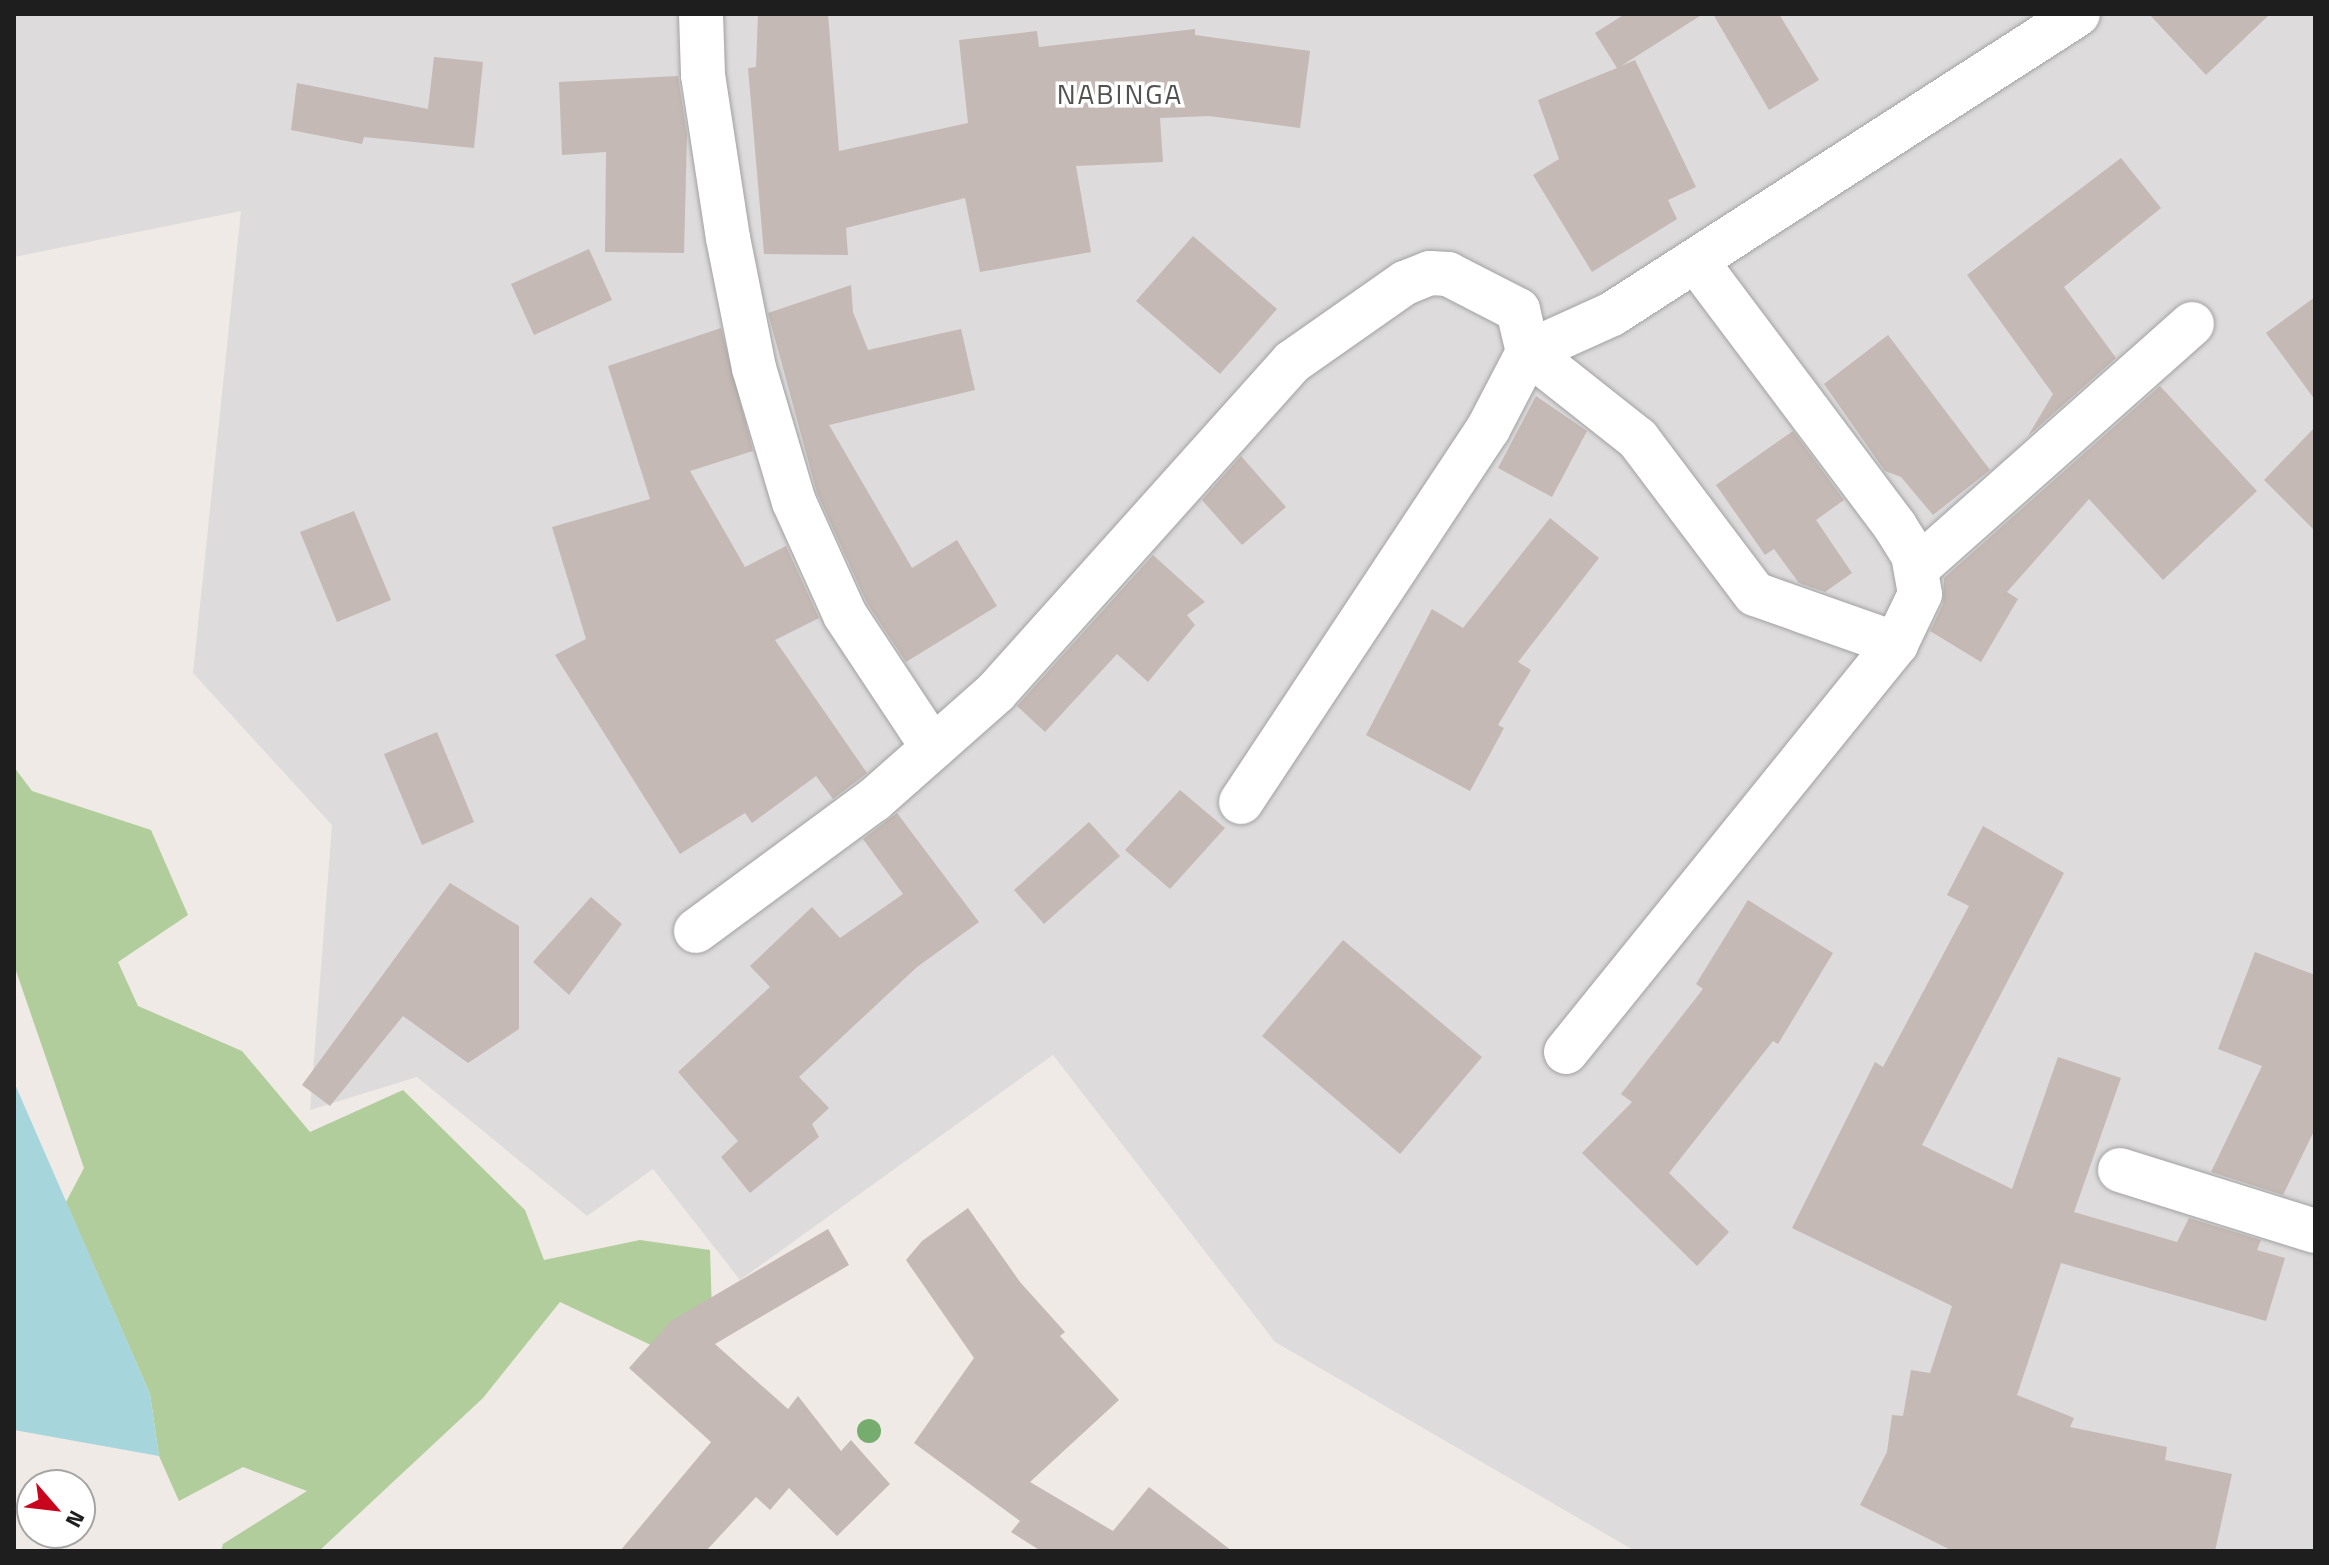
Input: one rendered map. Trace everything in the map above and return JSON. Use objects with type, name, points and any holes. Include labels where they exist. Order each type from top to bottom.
[{"type":"street","points":[[701,14],[703,75],[728,238],[754,368],[794,502],[845,615],[933,748]]},
{"type":"street","points":[[1241,802],[1488,429],[1528,352],[1612,314],[1696,261],[1857,151],[2078,14]]},
{"type":"street","points":[[1566,1052],[1896,644],[1920,594],[1916,569],[1895,526],[1696,261]]},
{"type":"street","points":[[696,931],[874,800],[996,692],[1292,362],[1405,283],[1430,273],[1448,274],[1518,310],[1528,352],[1638,439],[1755,594],[1896,644]]},
{"type":"street","points":[[1916,569],[2192,324]]},
{"type":"street","points":[[2120,1170],[2315,1231]]},
{"type":"shaded area","points":[[14,14],[2315,14],[2315,1551],[1635,1551],[1275,1342],[1053,1055],[740,1280],[653,1169],[587,1216],[417,1077],[310,1110],[332,825],[193,673],[241,211],[14,257]]},
{"type":"green space","points":[[14,767],[32,791],[151,830],[188,915],[118,962],[138,1006],[242,1051],[310,1132],[403,1090],[525,1210],[544,1260],[640,1240],[710,1250],[712,1313],[653,1346],[560,1302],[483,1398],[319,1551],[221,1551],[223,1544],[307,1491],[243,1467],[179,1501],[159,1456],[150,1394],[66,1202],[84,1168],[14,965]]},
{"type":"water","points":[[14,1082],[150,1394],[159,1456],[14,1430]]},
{"type":"building","points":[[758,14],[828,14],[839,151],[968,123],[959,40],[1037,31],[1039,47],[1195,29],[1195,35],[1310,51],[1300,128],[1209,116],[1160,118],[1163,162],[1076,166],[1091,252],[980,272],[965,198],[846,228],[848,255],[764,254],[748,68],[756,67]]},
{"type":"building","points":[[1625,14],[1703,14],[1621,66],[1635,60],[1696,187],[1668,200],[1677,219],[1592,272],[1533,175],[1559,159],[1538,100],[1617,68],[1595,33]]},
{"type":"building","points":[[1713,14],[1779,14],[1819,80],[1769,110]]},
{"type":"building","points":[[2149,14],[2270,14],[2206,75]]},
{"type":"building","points":[[434,57],[483,62],[474,148],[364,137],[362,144],[291,130],[297,83],[428,109]]},
{"type":"building","points":[[678,76],[687,134],[684,253],[605,252],[606,152],[562,155],[559,82]]},
{"type":"building","points":[[2121,158],[2161,208],[2064,287],[2116,358],[2028,436],[2053,394],[1967,275]]},
{"type":"building","points":[[1193,236],[1277,309],[1220,374],[1136,301]]},
{"type":"building","points":[[589,249],[612,300],[534,335],[511,284]]},
{"type":"building","points":[[851,285],[853,312],[868,350],[961,329],[975,390],[829,425],[912,568],[957,540],[997,606],[906,662],[867,603],[817,493],[768,313]]},
{"type":"building","points":[[2315,297],[2315,400],[2266,333]]},
{"type":"building","points":[[721,328],[753,451],[690,471],[745,567],[786,546],[819,618],[775,640],[867,773],[833,799],[816,776],[752,823],[745,813],[680,854],[555,655],[586,639],[552,527],[650,499],[608,366]]},
{"type":"building","points":[[1888,335],[1990,470],[1933,515],[1901,477],[1885,471],[1824,384]]},
{"type":"building","points":[[2160,386],[2257,491],[2163,580],[2089,499],[2007,592],[2018,599],[1981,662],[1930,631],[1943,604],[1944,578]]},
{"type":"building","points":[[1536,396],[1587,431],[1552,497],[1498,468]]},
{"type":"building","points":[[2315,427],[2315,531],[2264,480]]},
{"type":"building","points":[[1793,431],[1844,500],[1816,520],[1852,573],[1825,592],[1799,583],[1774,549],[1765,555],[1716,485]]},
{"type":"building","points":[[1241,456],[1286,507],[1242,545],[1202,500]]},
{"type":"building","points":[[354,511],[391,600],[337,622],[300,532]]},
{"type":"building","points":[[1550,518],[1599,558],[1518,662],[1531,670],[1498,725],[1504,728],[1470,791],[1366,735],[1432,609],[1463,628]]},
{"type":"building","points":[[1153,555],[1205,602],[1187,615],[1195,625],[1148,682],[1117,654],[1045,732],[1017,706]]},
{"type":"building","points":[[437,732],[474,822],[422,845],[384,754]]},
{"type":"building","points":[[1180,790],[1225,828],[1170,889],[1125,850]]},
{"type":"building","points":[[897,813],[979,922],[917,967],[799,1077],[829,1108],[812,1124],[819,1137],[750,1193],[721,1157],[738,1141],[678,1072],[770,987],[750,966],[812,907],[840,938],[903,894],[863,839]]},
{"type":"building","points":[[1089,822],[1120,856],[1044,924],[1014,890]]},
{"type":"building","points":[[1983,826],[2064,873],[1922,1145],[2012,1189],[2058,1057],[2121,1078],[2074,1212],[2177,1242],[2189,1218],[2261,1240],[2257,1250],[2285,1258],[2266,1321],[2061,1263],[2017,1395],[2074,1418],[2070,1427],[2167,1447],[2165,1460],[2232,1474],[2215,1551],[1953,1551],[1860,1505],[1887,1452],[1892,1415],[1903,1416],[1911,1370],[1930,1373],[1952,1306],[1792,1228],[1875,1062],[1883,1067],[1969,906],[1947,895]]},
{"type":"building","points":[[450,883],[519,926],[519,1029],[468,1063],[403,1016],[330,1106],[302,1085]]},
{"type":"building","points":[[591,897],[622,924],[569,995],[533,962]]},
{"type":"building","points":[[1748,900],[1833,953],[1778,1044],[1773,1041],[1669,1173],[1729,1232],[1697,1266],[1582,1153],[1632,1102],[1621,1094],[1703,989],[1696,984]]},
{"type":"building","points":[[1343,940],[1482,1057],[1400,1154],[1262,1036]]},
{"type":"building","points":[[2255,952],[2315,975],[2315,1129],[2283,1195],[2211,1172],[2262,1066],[2218,1049]]},
{"type":"building","points":[[968,1208],[1020,1282],[1065,1332],[1060,1336],[1119,1400],[1030,1482],[1113,1531],[1149,1487],[1232,1551],[1041,1551],[1011,1532],[1020,1521],[914,1443],[974,1358],[906,1260],[922,1241]]},
{"type":"building","points":[[828,1229],[849,1265],[715,1344],[788,1409],[798,1396],[841,1451],[851,1440],[890,1484],[837,1536],[789,1488],[770,1510],[756,1497],[706,1551],[620,1551],[711,1442],[629,1368],[671,1321]]},
{"type":"district","name":"NABINGA","points":[[1120,94]]}]
